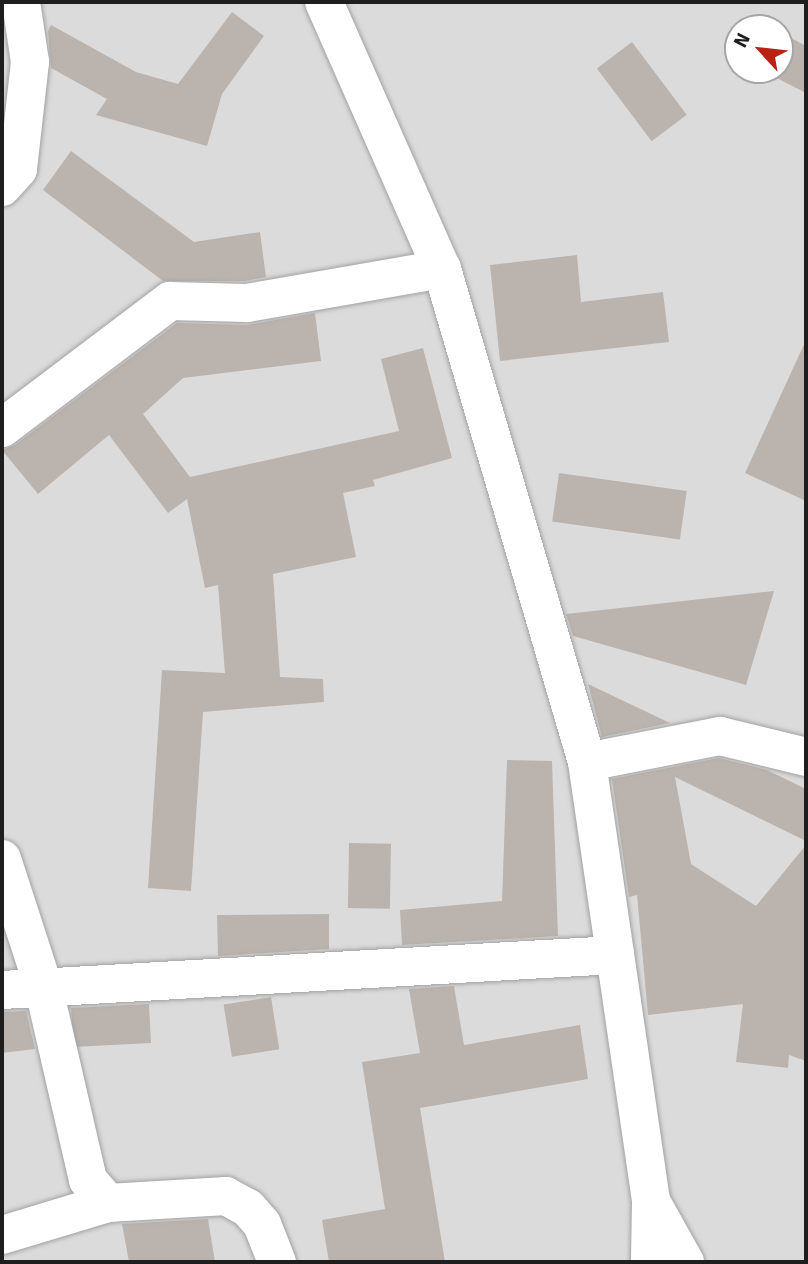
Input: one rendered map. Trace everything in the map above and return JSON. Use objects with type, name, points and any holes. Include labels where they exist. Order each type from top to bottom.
[{"type":"street","points":[[2,187],[19,169],[30,62],[21,2]]},
{"type":"street","points":[[324,2],[442,269],[587,762],[651,1202],[650,1262]]},
{"type":"street","points":[[2,428],[170,301],[247,303],[442,269]]},
{"type":"street","points":[[587,762],[720,736],[806,757]]},
{"type":"street","points":[[2,859],[43,985],[88,1180],[108,1203]]},
{"type":"street","points":[[2,990],[43,985],[615,955]]},
{"type":"street","points":[[2,1235],[108,1203],[226,1196],[248,1208],[262,1224],[277,1262]]},
{"type":"street","points":[[651,1202],[685,1262]]},
{"type":"shaded area","points":[[2,2],[806,2],[806,1262],[2,1262]]},
{"type":"building","points":[[232,12],[264,36],[222,94],[207,146],[96,115],[107,99],[51,68],[48,31],[51,25],[136,72],[178,84]]},
{"type":"building","points":[[794,40],[806,46],[806,93],[788,84],[794,84]]},
{"type":"building","points":[[632,42],[687,115],[652,141],[597,68]]},
{"type":"building","points":[[71,151],[194,242],[260,232],[266,277],[245,281],[163,281],[43,190]]},
{"type":"building","points":[[577,255],[581,302],[663,292],[669,342],[500,361],[490,265]]},
{"type":"building","points":[[315,313],[321,361],[183,378],[143,414],[190,477],[399,431],[381,359],[423,348],[452,458],[373,480],[375,486],[343,493],[356,557],[273,574],[280,677],[323,679],[324,702],[203,712],[191,891],[148,888],[162,670],[225,673],[218,585],[205,588],[187,499],[168,513],[109,435],[38,494],[2,450],[15,445],[177,323],[247,325]]},
{"type":"building","points":[[806,340],[806,501],[745,473]]},
{"type":"building","points":[[559,473],[687,491],[680,539],[552,522]]},
{"type":"building","points":[[774,591],[746,685],[573,636],[566,614]]},
{"type":"building","points":[[588,684],[670,723],[602,737]]},
{"type":"building","points":[[719,758],[767,770],[806,789],[806,841],[675,777],[691,864],[756,906],[806,845],[806,1061],[789,1055],[788,1068],[736,1062],[743,1004],[648,1015],[637,895],[629,897],[612,779]]},
{"type":"building","points":[[507,760],[552,761],[558,936],[402,945],[400,910],[502,901]]},
{"type":"building","points":[[349,843],[391,844],[390,909],[348,908]]},
{"type":"building","points":[[329,914],[329,949],[218,956],[217,915]]},
{"type":"building","points":[[454,986],[464,1045],[580,1025],[588,1079],[420,1108],[445,1262],[329,1262],[322,1220],[385,1209],[362,1062],[420,1053],[409,989]]},
{"type":"building","points":[[271,997],[279,1049],[232,1057],[224,1005]]},
{"type":"building","points":[[149,1004],[151,1043],[73,1047],[71,1008]]},
{"type":"building","points":[[26,1011],[35,1049],[2,1053],[2,1012]]},
{"type":"building","points":[[208,1219],[215,1262],[129,1262],[122,1224]]}]
